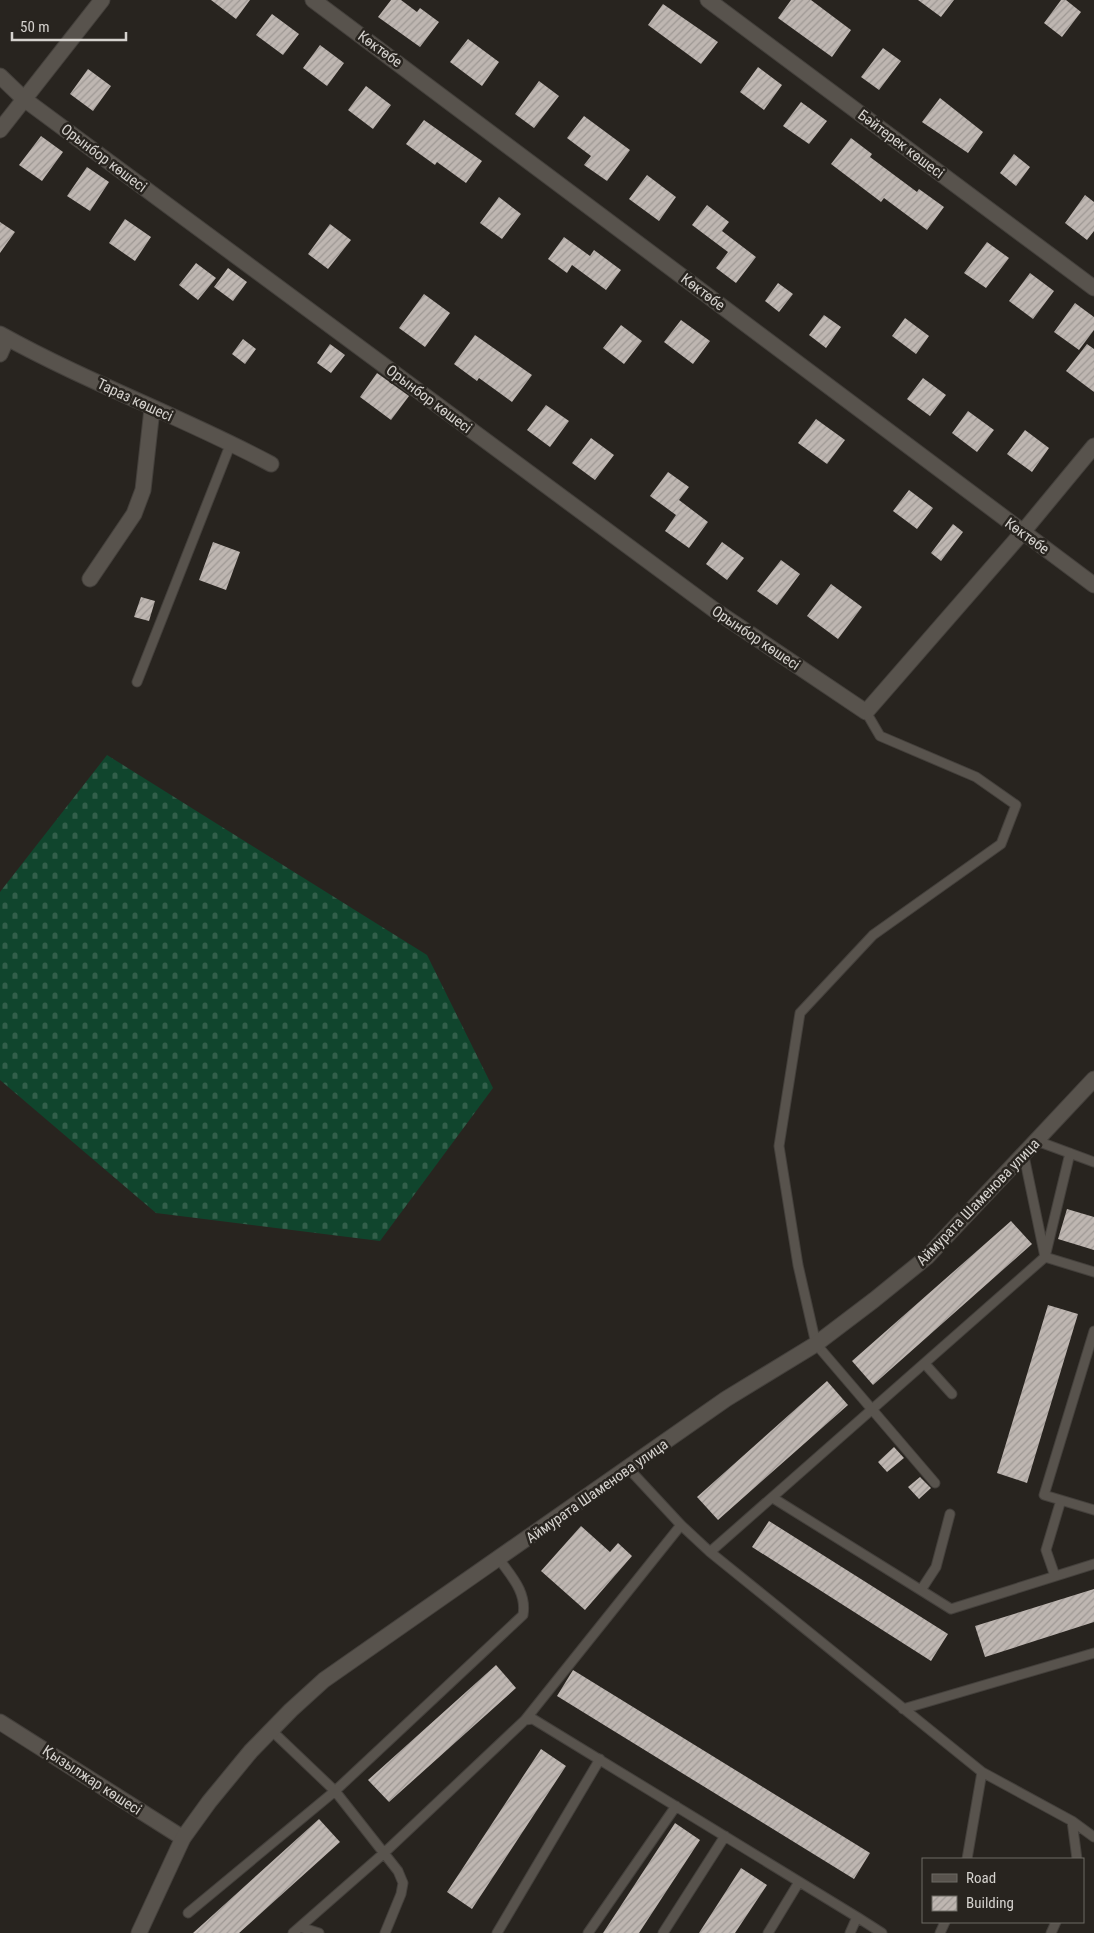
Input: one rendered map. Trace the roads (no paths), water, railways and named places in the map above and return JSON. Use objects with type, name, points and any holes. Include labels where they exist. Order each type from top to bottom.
[{"type":"street","points":[[0,130],[102,0]]},
{"type":"street","name":"Көктөбе","points":[[313,0],[413,73],[1022,533],[1094,585]]},
{"type":"street","name":"Бәйтерек көшесі","points":[[708,0],[1094,288]]},
{"type":"street","name":"Орынбор көшесі","points":[[0,76],[24,99],[713,609],[866,712]]},
{"type":"street","points":[[0,354],[4,336]]},
{"type":"street","name":"Тараз көшесі","points":[[4,336],[152,409],[231,443],[271,464]]},
{"type":"street","points":[[90,579],[134,514],[143,490],[152,409]]},
{"type":"street","points":[[866,712],[1022,533],[1094,446]]},
{"type":"street","name":"Аймурата Шаменова улица","points":[[139,1933],[183,1838],[210,1802],[272,1730],[324,1680],[629,1469],[726,1399],[816,1344],[927,1257],[1024,1156],[1094,1079]]},
{"type":"street","name":"Қызылжар көшесі","points":[[0,1722],[183,1838]]},
{"type":"lane","points":[[138,682],[231,443]]},
{"type":"lane","points":[[866,712],[880,736],[976,777],[1016,805],[1001,844],[873,935],[800,1013],[779,1146],[798,1266],[816,1344],[935,1483]]},
{"type":"lane","points":[[1037,1141],[1094,1162]]},
{"type":"lane","points":[[710,1552],[1045,1258],[1070,1153]]},
{"type":"lane","points":[[1024,1156],[1045,1258]]},
{"type":"lane","points":[[1045,1258],[1094,1272]]},
{"type":"lane","points":[[1094,1331],[1044,1495],[1094,1510]]},
{"type":"lane","points":[[925,1364],[952,1394]]},
{"type":"lane","points":[[629,1469],[680,1525],[710,1552],[982,1772],[1072,1821],[1094,1837]]},
{"type":"lane","points":[[773,1498],[951,1609],[1094,1564]]},
{"type":"lane","points":[[1055,1576],[1046,1550],[1061,1500]]},
{"type":"lane","points":[[921,1590],[936,1567],[950,1514]]},
{"type":"lane","points":[[297,1930],[383,1854],[525,1720],[680,1525]]},
{"type":"lane","points":[[188,1913],[335,1792],[523,1614],[525,1604],[520,1589],[499,1559]]},
{"type":"lane","points":[[904,1709],[1094,1653]]},
{"type":"lane","points":[[525,1720],[534,1719],[542,1723],[882,1933]]},
{"type":"lane","points":[[272,1730],[335,1792],[398,1871],[403,1883],[401,1894],[385,1933]]},
{"type":"lane","points":[[497,1933],[600,1759]]},
{"type":"lane","points":[[967,1858],[982,1772]]},
{"type":"lane","points":[[588,1933],[676,1806]]},
{"type":"lane","points":[[1072,1821],[1077,1858]]},
{"type":"lane","points":[[663,1933],[725,1836]]},
{"type":"lane","points":[[768,1933],[799,1882]]},
{"type":"lane","points":[[850,1933],[857,1917]]},
{"type":"lane","points":[[297,1930],[320,1933]]}]
